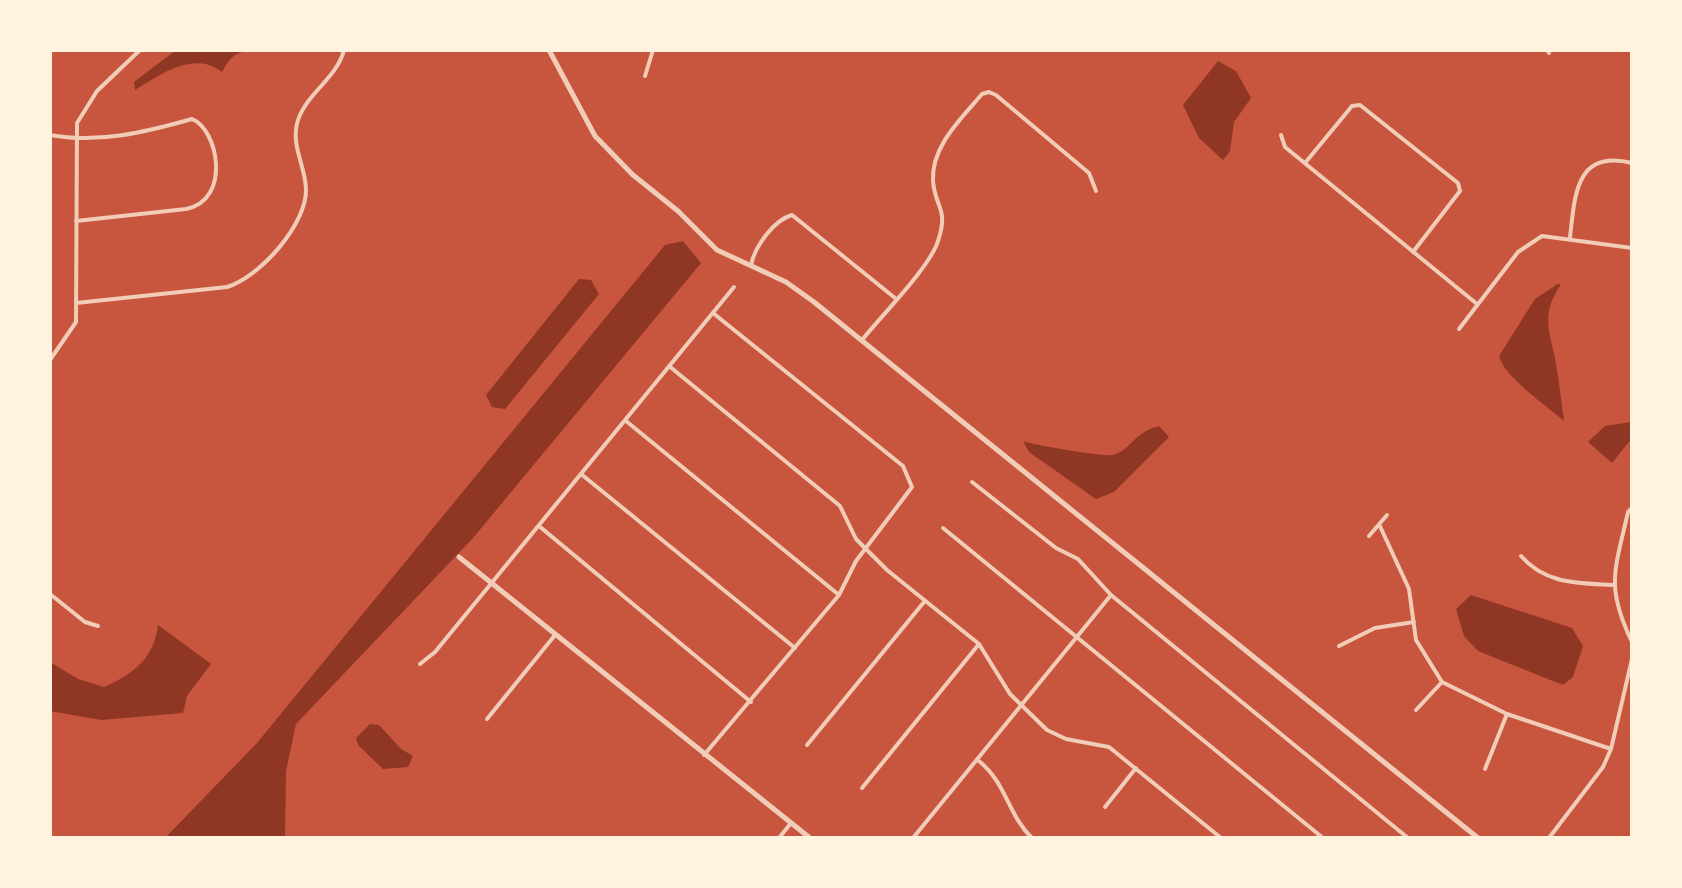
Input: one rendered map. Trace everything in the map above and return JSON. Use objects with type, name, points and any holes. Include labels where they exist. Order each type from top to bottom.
[{"type":"street","points":[[50,360],[73,330],[77,124],[86,104],[140,50]]},
{"type":"street","points":[[76,303],[227,287],[244,281],[259,269],[293,228],[304,208],[306,189],[294,142],[297,122],[305,105],[341,62],[344,50]]},
{"type":"street","points":[[549,50],[596,136],[704,239],[730,258],[800,292],[1478,838]]},
{"type":"street","points":[[644,76],[652,50]]},
{"type":"street","points":[[862,340],[935,251],[943,222],[943,209],[933,181],[937,155],[982,94],[996,95],[1089,172],[1096,191]]},
{"type":"street","points":[[1305,163],[1352,106],[1360,105],[1458,184],[1460,190],[1413,252]]},
{"type":"street","points":[[50,135],[75,140],[150,131],[192,119],[205,129],[217,171],[211,194],[194,208],[76,221]]},
{"type":"street","points":[[1281,135],[1285,147],[1478,304]]},
{"type":"street","points":[[1570,238],[1577,183],[1592,166],[1614,158],[1632,162]]},
{"type":"street","points":[[750,266],[755,251],[781,219],[792,215],[896,298]]},
{"type":"street","points":[[1459,329],[1518,252],[1542,236],[1632,248]]},
{"type":"street","points":[[420,664],[435,652],[734,287]]},
{"type":"street","points":[[704,756],[839,595],[866,547],[910,494],[911,480],[903,466],[713,313]]},
{"type":"street","points":[[669,366],[834,500],[850,530],[887,570],[979,644],[1021,706],[1055,736],[1110,746],[1221,838]]},
{"type":"street","points":[[625,420],[839,595]]},
{"type":"street","points":[[581,474],[795,648]]},
{"type":"street","points":[[972,482],[1056,548],[1078,560],[1110,595],[1408,838]]},
{"type":"street","points":[[1632,508],[1612,585],[1616,611],[1632,642]]},
{"type":"street","points":[[1369,536],[1387,514]]},
{"type":"street","points":[[1380,524],[1409,589],[1416,640],[1442,682],[1507,714],[1612,750]]},
{"type":"street","points":[[538,526],[751,702]]},
{"type":"street","points":[[943,528],[1323,838]]},
{"type":"street","points":[[1521,556],[1533,570],[1562,582],[1612,585]]},
{"type":"street","points":[[459,557],[810,838]]},
{"type":"street","points":[[50,594],[85,622],[98,626]]},
{"type":"street","points":[[917,837],[1110,595]]},
{"type":"street","points":[[807,746],[924,602]]},
{"type":"street","points":[[1339,646],[1375,628],[1414,622]]},
{"type":"street","points":[[487,720],[555,636]]},
{"type":"street","points":[[862,788],[979,644]]},
{"type":"street","points":[[1549,838],[1603,768],[1612,750],[1632,659]]},
{"type":"street","points":[[1416,710],[1442,682]]},
{"type":"street","points":[[1485,769],[1507,714]]},
{"type":"street","points":[[977,760],[994,773],[1016,818],[1032,838]]},
{"type":"street","points":[[1106,807],[1136,768]]},
{"type":"street","points":[[779,838],[791,823]]},
{"type":"shaded area","points":[[176,50],[252,50],[234,56],[222,72],[200,63],[189,64],[135,90],[134,82]]},
{"type":"shaded area","points":[[1218,61],[1236,71],[1251,98],[1234,122],[1230,151],[1223,160],[1199,138],[1183,105]]},
{"type":"shaded area","points":[[683,241],[701,263],[473,538],[296,724],[286,771],[285,838],[165,838],[257,743],[665,245]]},
{"type":"shaded area","points":[[579,279],[591,280],[599,294],[505,409],[492,407],[486,395]]},
{"type":"shaded area","points":[[1558,284],[1548,320],[1564,421],[1517,382],[1499,356],[1535,299]]},
{"type":"shaded area","points":[[1632,422],[1632,438],[1612,463],[1588,442],[1605,426]]},
{"type":"shaded area","points":[[1159,426],[1169,437],[1114,492],[1096,499],[1029,452],[1023,441],[1112,455]]},
{"type":"shaded area","points":[[1471,595],[1572,628],[1583,646],[1573,677],[1563,685],[1478,651],[1464,636],[1456,609]]},
{"type":"shaded area","points":[[158,625],[211,664],[187,696],[183,713],[101,720],[50,711],[50,662],[78,679],[104,687],[141,664],[152,647]]},
{"type":"shaded area","points":[[370,724],[379,725],[413,756],[408,767],[383,769],[358,745],[356,738]]}]
